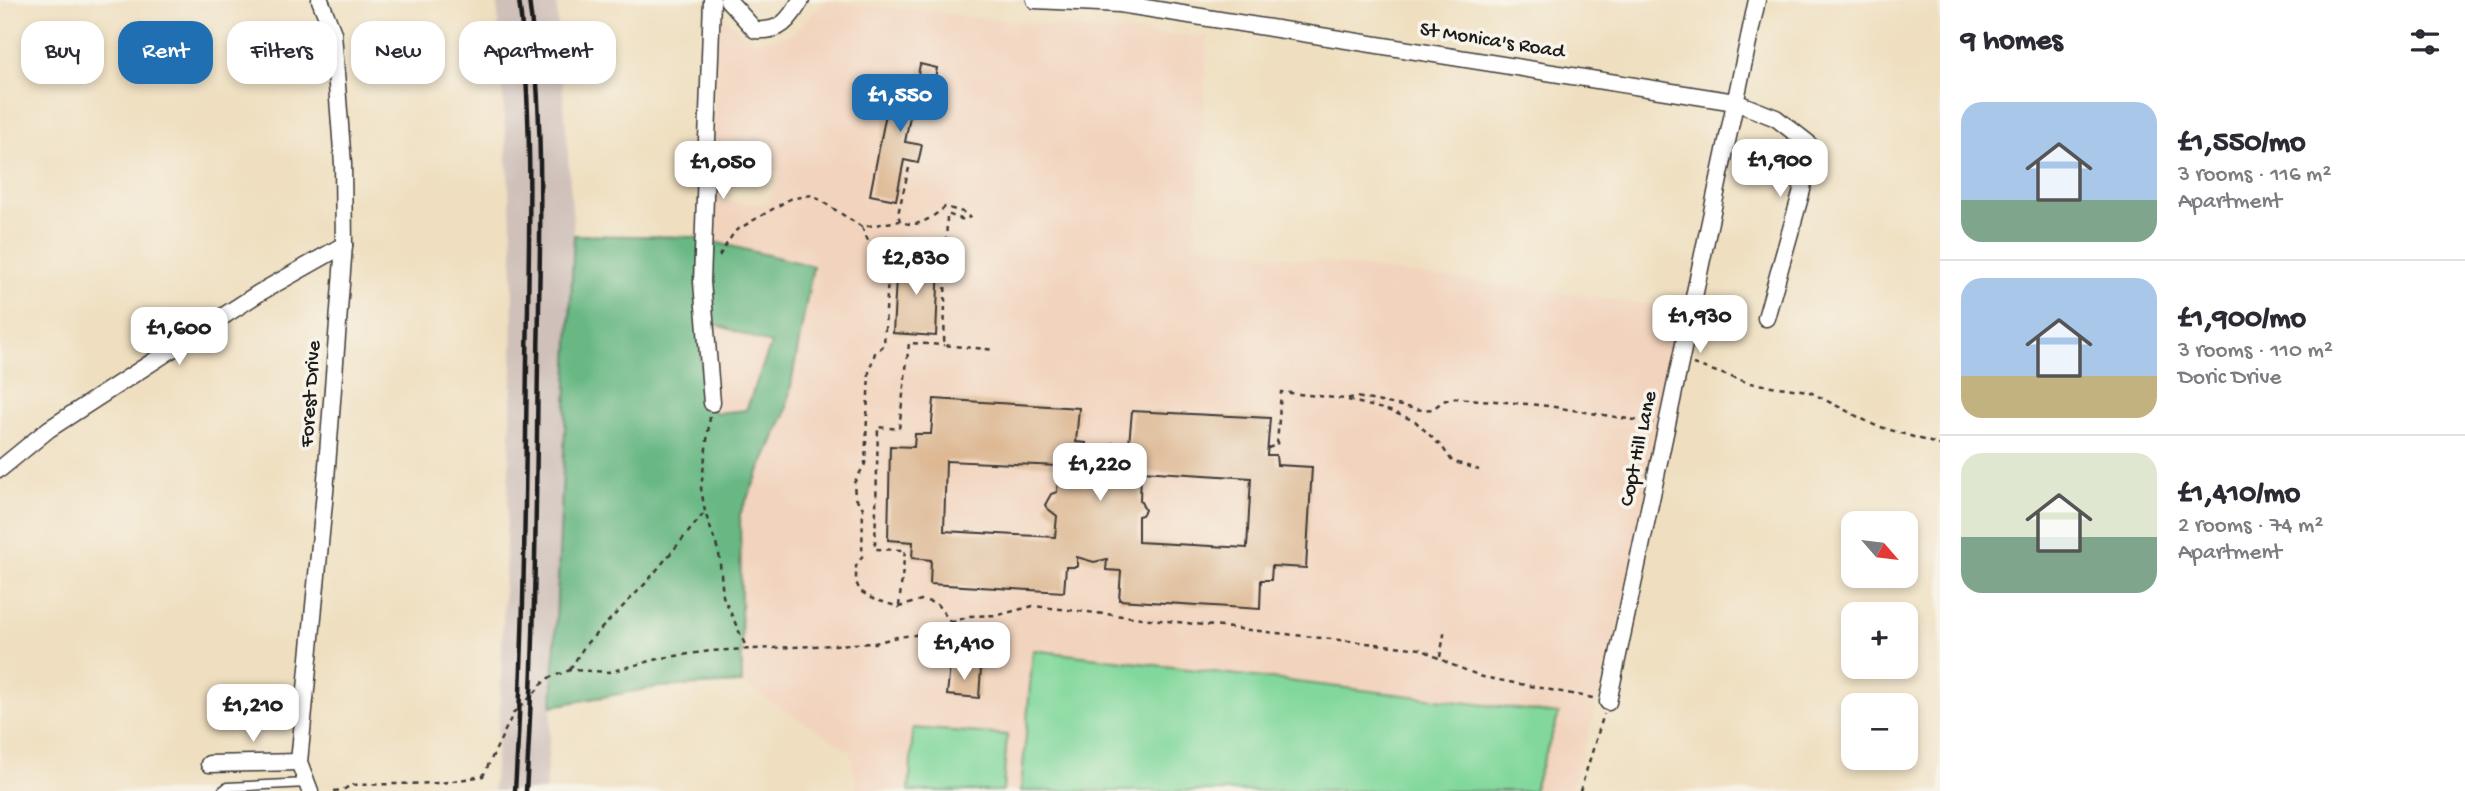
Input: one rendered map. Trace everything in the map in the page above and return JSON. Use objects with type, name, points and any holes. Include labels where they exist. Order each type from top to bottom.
[{"type":"street","name":"Forest Drive","points":[[308,787],[299,762],[325,492],[344,245],[343,164],[333,33],[320,0]]},
{"type":"street","points":[[712,0],[702,282],[712,403]]},
{"type":"street","points":[[728,0],[755,30],[778,27],[791,16],[801,0]]},
{"type":"street","name":"St Monica's Road","points":[[1035,0],[1119,2],[1735,102],[1776,118],[1808,144],[1802,190],[1766,318]]},
{"type":"street","name":"Copt Hill Lane","points":[[1608,702],[1757,0]]},
{"type":"street","points":[[0,469],[50,429],[259,293],[344,245]]},
{"type":"street","points":[[209,764],[299,762]]},
{"type":"lane","points":[[222,791],[227,787],[308,787]]},
{"type":"path","points":[[900,221],[898,214],[909,168]]},
{"type":"path","points":[[702,282],[735,231],[790,199],[812,195],[862,228],[871,248],[889,260],[884,345],[875,353],[869,371],[865,464],[854,483],[855,497],[863,508],[862,557],[856,566],[856,582],[860,592],[899,607],[921,600],[936,603],[967,654],[967,663]]},
{"type":"path","points":[[862,228],[900,221],[905,224],[928,221],[945,207],[966,213],[970,217],[964,220],[947,214],[944,345]]},
{"type":"path","points":[[899,607],[905,550],[875,549],[878,427],[899,429],[909,342],[995,349]]},
{"type":"path","points":[[1681,358],[1749,383],[1808,391],[1874,425],[1940,445]]},
{"type":"path","points":[[1268,448],[1277,445],[1281,392],[1345,399],[1390,411],[1415,421],[1443,448],[1452,461],[1479,470]]},
{"type":"path","points":[[1345,399],[1356,397],[1422,410],[1433,409],[1443,401],[1454,398],[1495,401],[1548,406],[1667,425]]},
{"type":"path","points":[[712,403],[701,488],[705,512],[719,553],[723,596],[747,649]]},
{"type":"path","points":[[570,670],[586,644],[645,584],[705,512]]},
{"type":"path","points":[[334,791],[351,786],[441,783],[483,776],[514,712],[546,679],[570,670],[609,672],[662,658],[747,649],[875,643],[897,636],[915,635],[970,616],[999,615],[1033,606],[1420,649],[1483,677],[1608,702],[1580,791]]},
{"type":"path","points":[[1440,658],[1445,629]]},
{"type":"shaded area","points":[[497,0],[556,0],[558,21],[498,21]]},
{"type":"shaded area","points":[[825,1],[1109,31],[1208,37],[1195,245],[1682,309],[1614,648],[1571,791],[857,791],[850,751],[742,683],[701,412],[694,237],[714,199],[766,205],[782,172],[713,160],[717,13],[756,42],[792,34]]},
{"type":"shaded area","points":[[502,84],[562,84],[574,235],[552,706],[545,791],[493,791],[500,704],[512,385],[513,252]]},
{"type":"green space","points":[[574,235],[694,237],[813,266],[786,412],[740,514],[742,683],[658,687],[552,706]],"holes":[[[698,318],[771,344],[746,410],[716,413],[704,403]]]},
{"type":"green space","points":[[1033,650],[1559,714],[1533,791],[1021,791]]},
{"type":"green space","points":[[913,728],[1007,735],[1003,791],[909,791]]},
{"type":"building","points":[[920,64],[937,68],[929,109],[912,106],[905,142],[922,145],[918,163],[904,160],[896,200],[870,195],[891,88],[915,92]]},
{"type":"building","points":[[897,259],[939,261],[936,336],[893,333]]},
{"type":"building","points":[[934,399],[1079,408],[1076,442],[1086,443],[1085,459],[1099,456],[1111,458],[1113,443],[1129,444],[1132,411],[1270,418],[1267,455],[1276,455],[1277,465],[1312,467],[1306,568],[1272,566],[1271,580],[1261,580],[1260,609],[1119,600],[1121,571],[1106,570],[1107,559],[1094,562],[1077,557],[1077,567],[1066,567],[1064,592],[930,584],[931,560],[912,558],[913,542],[888,540],[890,446],[914,447],[915,434],[931,434]],"holes":[[[946,461],[1059,466],[1057,492],[1051,494],[1045,505],[1057,516],[1055,537],[944,531]],[[1141,471],[1251,478],[1247,548],[1138,542],[1138,516],[1145,510],[1140,500]]]},
{"type":"building","points":[[950,666],[981,668],[979,698],[947,695]]},
{"type":"railway","points":[[515,791],[524,576],[529,225],[529,135],[519,0]]},
{"type":"railway","points":[[526,791],[535,576],[540,225],[537,90],[529,0]]}]
